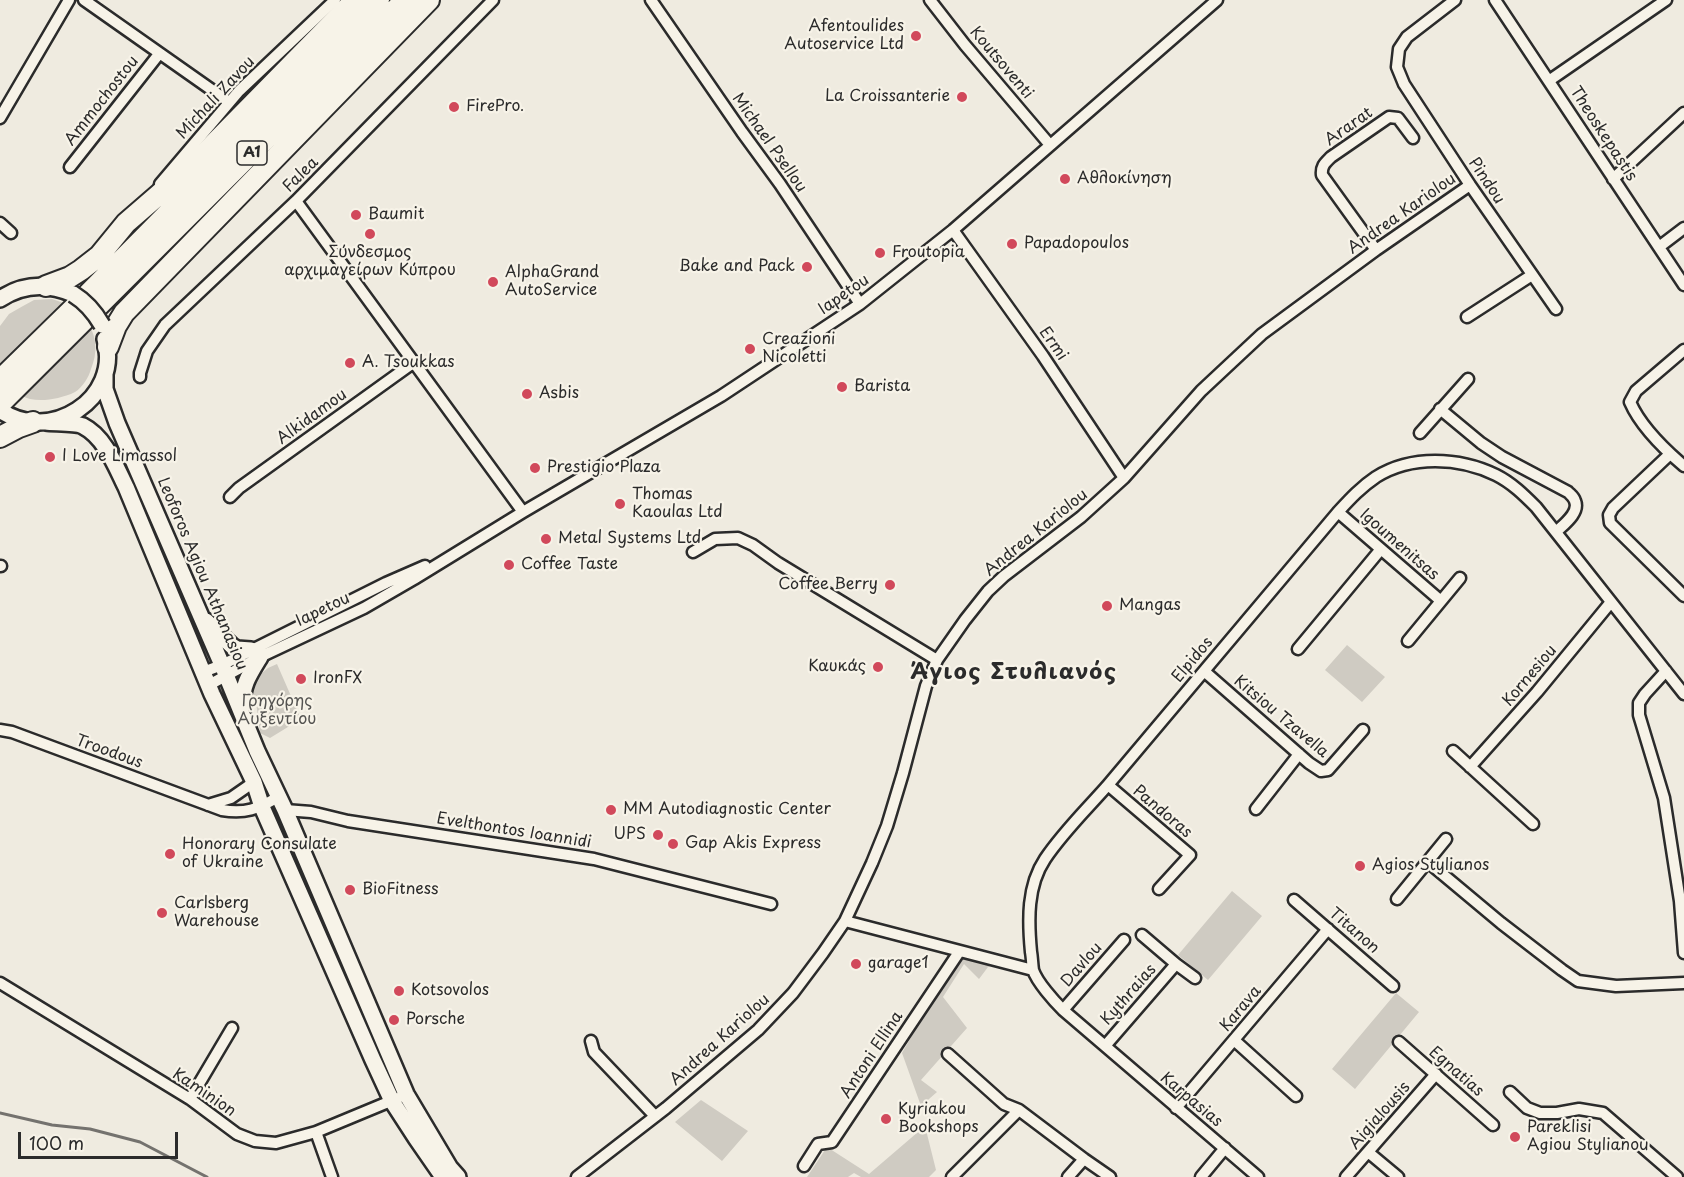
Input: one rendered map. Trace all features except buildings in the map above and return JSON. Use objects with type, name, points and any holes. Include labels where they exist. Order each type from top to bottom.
[{"type":"highway","points":[[46,286],[70,277],[99,256],[126,223],[193,165],[355,0]]},
{"type":"highway","name":"A1","points":[[0,380],[379,0]]},
{"type":"highway","name":"A1","points":[[3,410],[405,0]]},
{"type":"highway","points":[[108,347],[124,313],[429,0]]},
{"type":"highway","points":[[0,437],[19,427],[39,422]]},
{"type":"main road","points":[[0,290],[33,286],[60,288],[83,301],[93,310],[102,325],[108,347],[108,360],[100,386],[92,397],[72,414],[39,422]]},
{"type":"main road","points":[[0,299],[20,288]]},
{"type":"main road","name":"Leoforos Agiou Athanasiou","points":[[105,374],[105,389],[117,423],[281,803],[416,1138],[443,1177]]},
{"type":"main road","name":"Leoforos Agiou Athanasiou","points":[[3,410],[39,422],[82,425],[97,437],[109,455],[126,488],[206,679],[254,782],[262,807],[373,1060],[458,1177]]},
{"type":"main road","points":[[199,615],[232,646],[255,653],[242,691],[242,713]]},
{"type":"street","points":[[0,118],[69,0]]},
{"type":"street","points":[[84,0],[229,102]]},
{"type":"street","name":"Michali Zavou","points":[[126,223],[229,102],[335,0]]},
{"type":"street","name":"Falea","points":[[140,377],[147,351],[165,325],[296,201],[493,0]]},
{"type":"street","name":"Michael Psellou","points":[[651,0],[780,184],[860,304]]},
{"type":"street","name":"Koutsoventi","points":[[930,0],[1050,145]]},
{"type":"street","name":"Iapetou","points":[[206,679],[386,583],[448,558],[721,396],[860,304],[953,230],[1217,0]]},
{"type":"street","name":"Pindou","points":[[1455,0],[1407,37],[1399,49],[1397,67],[1404,84],[1470,185],[1556,309]]},
{"type":"street","name":"Theoskepastis","points":[[1495,0],[1684,285]]},
{"type":"street","points":[[1550,80],[1666,0]]},
{"type":"street","name":"Ammochostou","points":[[70,167],[159,54]]},
{"type":"street","points":[[1613,179],[1684,113]]},
{"type":"street","name":"Ararat","points":[[1376,250],[1322,175],[1322,168],[1331,157],[1389,117],[1398,118],[1413,138]]},
{"type":"street","name":"Andrea Kariolou","points":[[577,1177],[655,1116],[758,1030],[793,993],[845,921],[873,863],[887,826],[926,686],[937,660],[964,620],[988,591],[1081,517],[1124,478],[1201,391],[1262,334],[1376,250],[1470,185]]},
{"type":"street","points":[[296,201],[523,512]]},
{"type":"street","points":[[0,223],[11,233]]},
{"type":"street","points":[[1659,247],[1684,228]]},
{"type":"street","name":"Ermi","points":[[953,230],[1043,356],[1124,478]]},
{"type":"street","points":[[1467,317],[1532,274]]},
{"type":"street","points":[[1684,350],[1636,391],[1630,402],[1635,413],[1670,454],[1684,466]]},
{"type":"street","name":"Alkidamou","points":[[230,497],[238,488],[413,363]]},
{"type":"street","points":[[1420,433],[1468,380]]},
{"type":"street","points":[[1440,409],[1502,457],[1568,492],[1575,501],[1573,514],[1556,532]]},
{"type":"street","points":[[1670,454],[1613,508],[1609,515],[1610,522],[1684,596]]},
{"type":"street","name":"Elpidos","points":[[1105,1046],[1063,1010],[1050,996],[1033,970],[1029,923],[1034,882],[1045,860],[1074,822],[1108,785],[1338,512],[1358,490],[1377,476],[1423,461],[1447,461],[1472,466],[1497,476],[1524,495],[1536,507],[1684,694]]},
{"type":"street","name":"Igoumenitsas","points":[[1338,512],[1441,601]]},
{"type":"street","points":[[693,552],[716,539],[738,538],[753,545],[778,563],[937,660]]},
{"type":"street","points":[[1298,649],[1381,549]]},
{"type":"street","name":"Igoumenitsas","points":[[1408,640],[1460,578]]},
{"type":"street","name":"Kornesiou","points":[[1470,767],[1537,692],[1611,602]]},
{"type":"street","name":"Kitsiou Tzavella","points":[[1204,671],[1321,771],[1328,770],[1363,730]]},
{"type":"street","points":[[1666,671],[1639,703],[1639,715],[1664,798],[1680,901],[1684,953]]},
{"type":"street","name":"Troodous","points":[[0,730],[12,732],[222,810],[243,812],[281,803]]},
{"type":"street","points":[[1453,751],[1533,824]]},
{"type":"street","points":[[1256,810],[1299,754]]},
{"type":"street","points":[[207,805],[231,798],[254,782]]},
{"type":"street","name":"Pandoras","points":[[1108,785],[1190,855],[1159,889]]},
{"type":"street","name":"Evelthontos Ioannidi","points":[[281,803],[348,821],[594,859],[771,904]]},
{"type":"street","points":[[1397,898],[1446,839]]},
{"type":"street","points":[[1428,862],[1500,923],[1578,981],[1616,986],[1684,983]]},
{"type":"street","name":"Titanon","points":[[1294,900],[1393,986]]},
{"type":"street","points":[[845,921],[1033,970]]},
{"type":"street","name":"Karava","points":[[1176,1108],[1328,929]]},
{"type":"street","name":"Kythraias","points":[[1142,935],[1195,978]]},
{"type":"street","name":"Davlou","points":[[1063,1010],[1124,940]]},
{"type":"street","name":"Antoni Ellina","points":[[804,1166],[818,1144],[832,1142],[959,951]]},
{"type":"street","name":"Kythraias","points":[[1105,1046],[1176,964]]},
{"type":"street","name":"Kaminion","points":[[0,982],[190,1099],[237,1134],[255,1142],[276,1143],[316,1132],[399,1097]]},
{"type":"street","points":[[190,1099],[232,1028]]},
{"type":"street","points":[[1234,1040],[1296,1096]]},
{"type":"street","points":[[591,1041],[594,1052],[655,1116]]},
{"type":"street","name":"Egnatias","points":[[1399,1042],[1492,1125]]},
{"type":"street","name":"Karpasias","points":[[1105,1046],[1258,1177]]},
{"type":"street","points":[[948,1054],[1004,1104],[1019,1110],[1110,1177]]},
{"type":"street","name":"Aigialousis","points":[[1346,1177],[1436,1074]]},
{"type":"street","points":[[1510,1092],[1527,1108],[1540,1113],[1557,1113],[1579,1108],[1603,1113],[1677,1177]]},
{"type":"street","points":[[952,1177],[1019,1110]]},
{"type":"street","points":[[316,1132],[332,1177]]},
{"type":"street","points":[[1201,1177],[1225,1148]]},
{"type":"street","points":[[1368,1152],[1398,1177]]},
{"type":"street","points":[[1068,1177],[1084,1159]]},
{"type":"green space","points":[[52,299],[64,303],[83,316],[94,335],[95,357],[87,379],[75,392],[58,398],[30,399],[18,393],[0,377],[0,326],[9,314],[34,300]]},
{"type":"green space","points":[[1347,645],[1385,677],[1362,702],[1325,670]]},
{"type":"green space","name":"Γρηγόρης Αυξεντίου","points":[[277,664],[301,719],[270,738],[260,733],[252,689],[256,678]]},
{"type":"green space","points":[[1232,891],[1262,916],[1208,980],[1178,955]]},
{"type":"green space","points":[[978,959],[994,964],[988,967],[979,979],[964,964],[943,997],[967,1028],[921,1080],[937,1092],[921,1106],[902,1053],[955,960]]},
{"type":"green space","points":[[1396,993],[1419,1012],[1355,1089],[1332,1069]]},
{"type":"green space","points":[[701,1100],[748,1131],[722,1161],[675,1122]]},
{"type":"green space","points":[[925,1126],[936,1170],[929,1177],[861,1177],[854,1173],[848,1177],[807,1177],[827,1147],[869,1174]]},
{"type":"waterway","points":[[0,1113],[52,1125],[90,1129],[140,1142],[207,1177]]},
{"type":"place","name":"Afentoulides Autoservice Ltd","points":[[916,36]]},
{"type":"place","name":"La Croissanterie","points":[[962,97]]},
{"type":"place","name":"FirePro.","points":[[454,107]]},
{"type":"place","name":"Αθλοκίνηση","points":[[1065,179]]},
{"type":"place","name":"Baumit","points":[[356,215]]},
{"type":"place","name":"Σύνδεσμος αρχιμαγείρων Κύπρου","points":[[370,234]]},
{"type":"place","name":"Papadopoulos","points":[[1012,244]]},
{"type":"place","name":"Froutopia","points":[[880,253]]},
{"type":"place","name":"Bake and Pack","points":[[807,267]]},
{"type":"place","name":"AlphaGrand AutoService","points":[[493,282]]},
{"type":"place","name":"Creazioni Nicoletti","points":[[750,349]]},
{"type":"place","name":"A. Tsoukkas","points":[[350,363]]},
{"type":"place","name":"Barista","points":[[842,387]]},
{"type":"place","name":"Asbis","points":[[527,394]]},
{"type":"place","name":"I Love Limassol","points":[[50,457]]},
{"type":"place","name":"Prestigio Plaza","points":[[535,468]]},
{"type":"place","name":"Thomas Kaoulas Ltd","points":[[620,504]]},
{"type":"place","name":"Metal Systems Ltd","points":[[546,539]]},
{"type":"place","name":"Coffee Taste","points":[[509,565]]},
{"type":"place","name":"Coffee Berry","points":[[890,585]]},
{"type":"place","name":"Mangas","points":[[1107,606]]},
{"type":"place","name":"Καυκάς","points":[[878,667]]},
{"type":"place","name":"IronFX","points":[[301,679]]},
{"type":"place","name":"MM Autodiagnostic Center","points":[[611,810]]},
{"type":"place","name":"UPS","points":[[658,835]]},
{"type":"place","name":"Gap Akis Express","points":[[673,844]]},
{"type":"place","name":"Honorary Consulate of Ukraine","points":[[170,854]]},
{"type":"place","name":"Agios Stylianos","points":[[1360,866]]},
{"type":"place","name":"BioFitness","points":[[350,890]]},
{"type":"place","name":"Carlsberg Warehouse","points":[[162,913]]},
{"type":"place","name":"garage1","points":[[856,964]]},
{"type":"place","name":"Kotsovolos","points":[[399,991]]},
{"type":"place","name":"Porsche","points":[[394,1020]]},
{"type":"place","name":"Kyriakou Bookshops","points":[[886,1119]]},
{"type":"place","name":"Pareklisi Agiou Stylianou","points":[[1515,1137]]},
{"type":"district","name":"Άγιος Στυλιανός","points":[[1014,673]]}]
